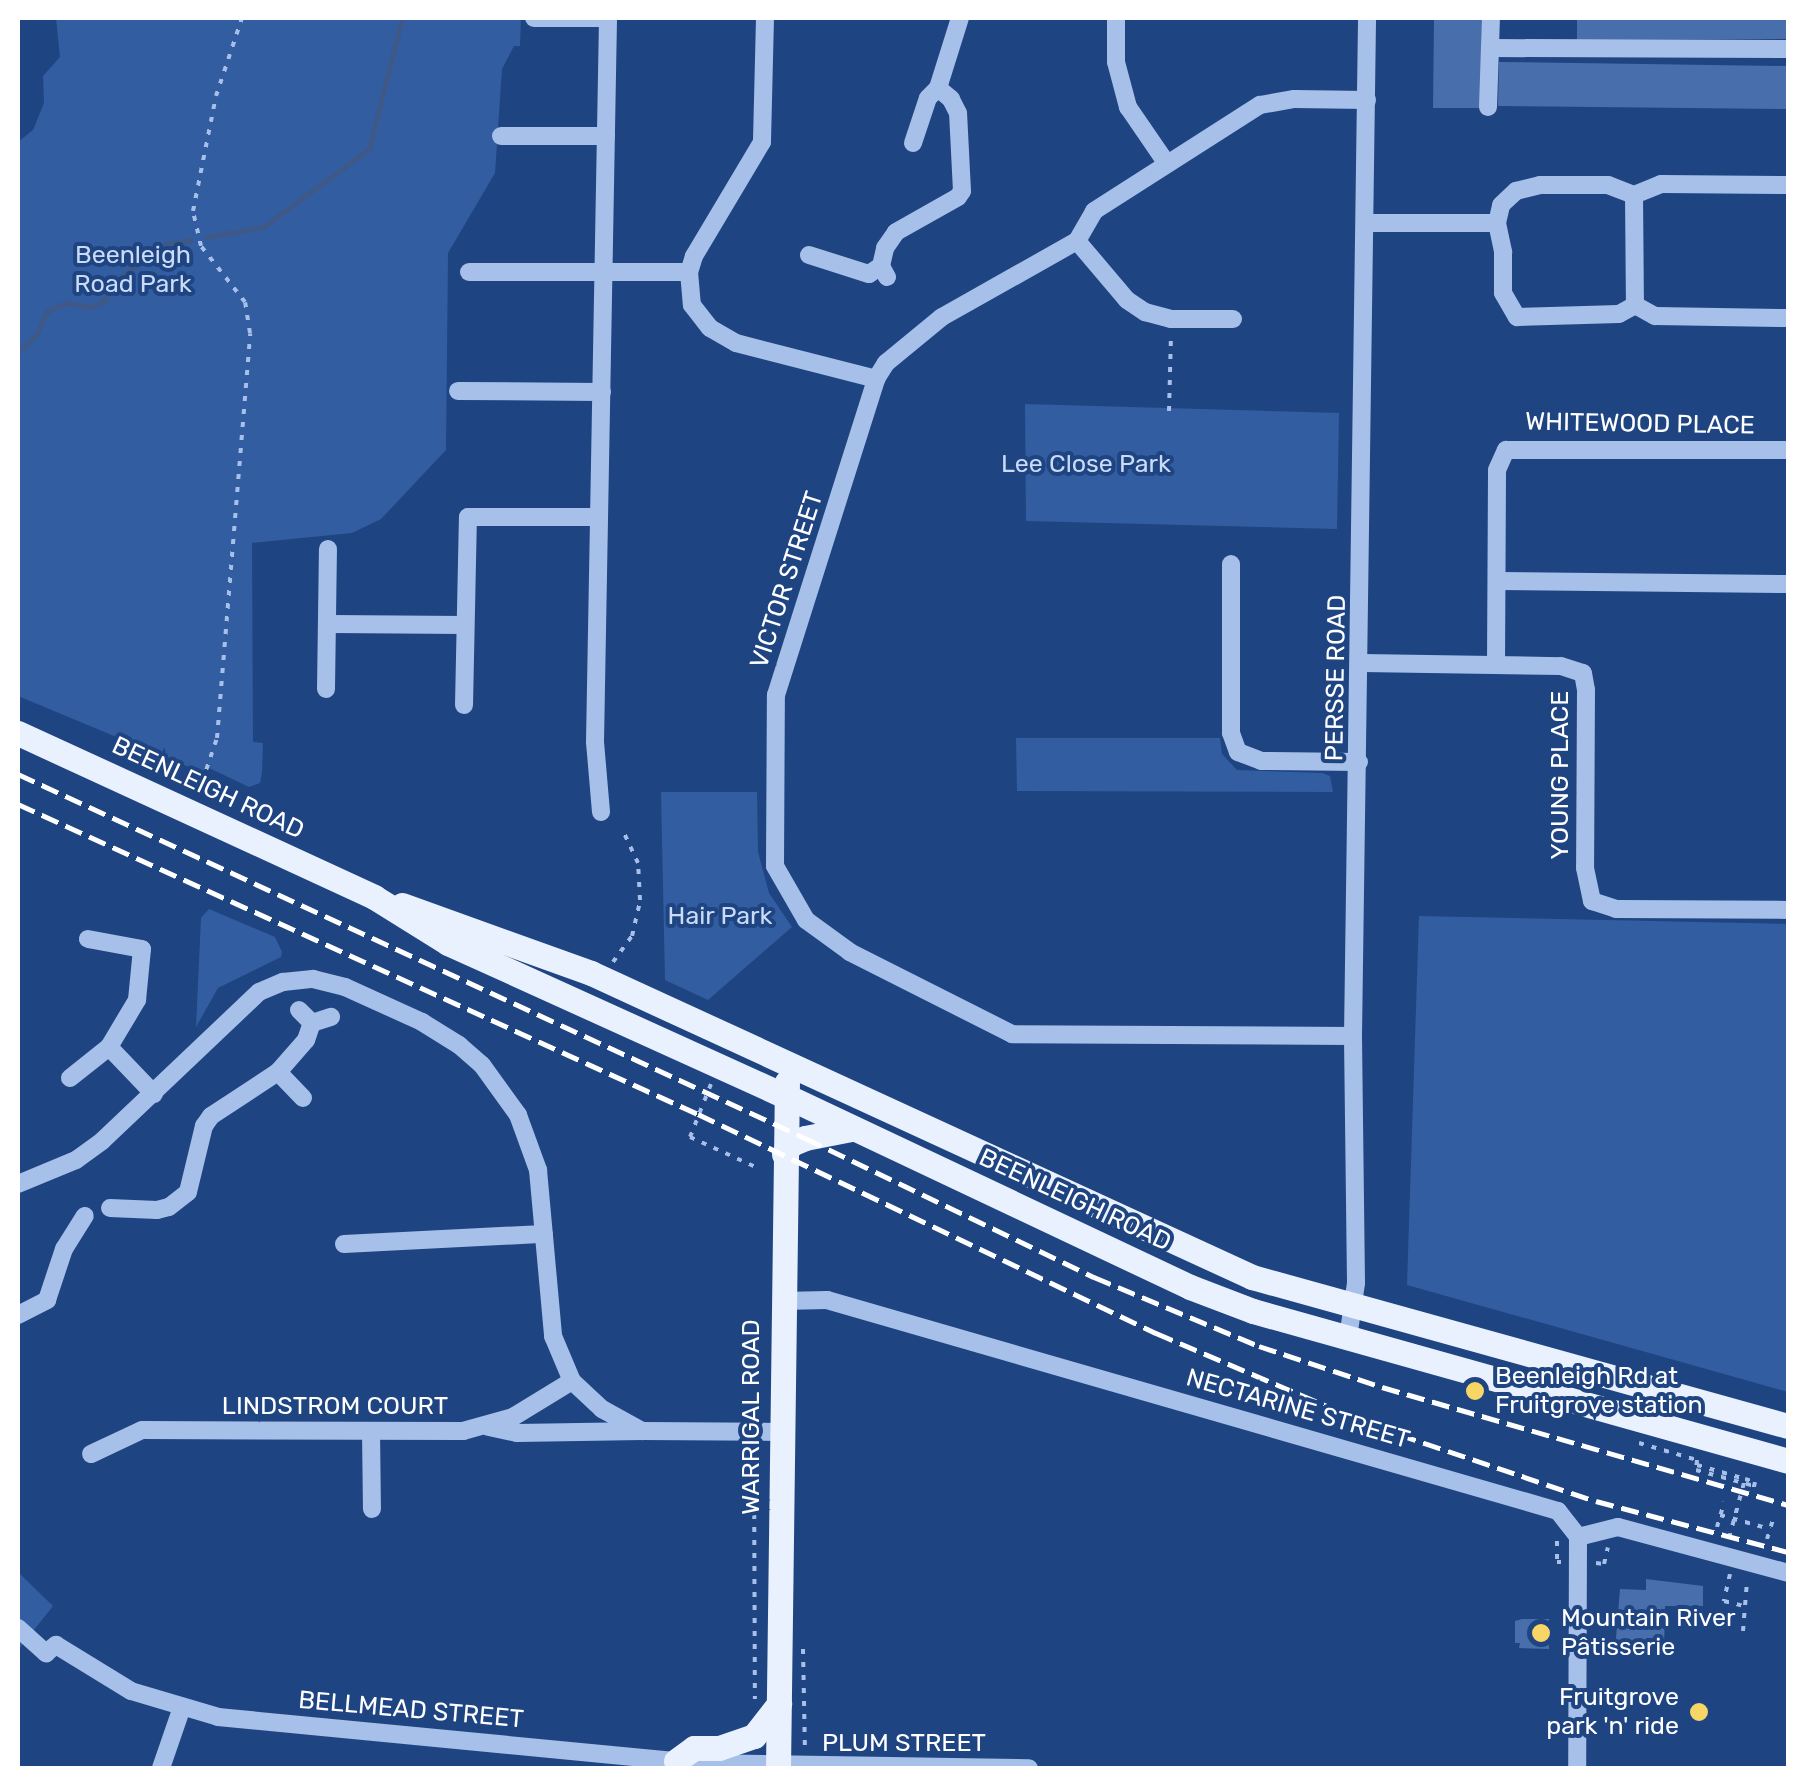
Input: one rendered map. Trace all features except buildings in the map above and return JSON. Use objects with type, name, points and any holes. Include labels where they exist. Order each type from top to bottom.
[{"type":"main road","name":"BEENLEIGH ROAD","points":[[18,733],[374,897],[448,943],[786,1096],[1190,1287],[1253,1311],[1788,1461]]},
{"type":"main road","name":"BEENLEIGH ROAD","points":[[374,897],[446,918],[591,973],[1252,1278],[1788,1426]]},
{"type":"main road","name":"WARRIGAL ROAD","points":[[778,1768],[767,1710],[780,1432],[788,1067]]},
{"type":"main road","points":[[784,1154],[790,1144],[805,1138],[853,1129]]},
{"type":"main road","points":[[676,1761],[694,1748],[719,1748],[754,1736],[767,1710]]},
{"type":"street","points":[[534,18],[608,18],[596,742],[591,783],[600,812]]},
{"type":"street","points":[[764,18],[762,142],[694,256],[689,272],[692,305],[710,328],[736,343],[876,379]]},
{"type":"street","points":[[912,143],[928,98],[938,88],[960,18]]},
{"type":"street","points":[[1116,18],[1116,62],[1128,107],[1167,164]]},
{"type":"street","name":"PERSSE ROAD","points":[[1348,1338],[1356,1306],[1353,1036],[1362,663],[1367,18]]},
{"type":"street","points":[[1488,107],[1491,18]]},
{"type":"street","points":[[1490,48],[1788,49]]},
{"type":"street","points":[[809,254],[869,274],[884,272],[885,248],[896,232],[962,191],[958,113],[952,99],[938,88]]},
{"type":"street","name":"VICTOR STREET","points":[[1353,1036],[1012,1034],[850,952],[806,920],[775,866],[776,695],[876,379],[896,354],[942,317],[1077,242],[1094,211],[1260,105],[1294,98],[1367,100]]},
{"type":"street","points":[[502,136],[606,136]]},
{"type":"street","points":[[1635,306],[1619,314],[1517,317],[1503,294],[1503,252],[1496,223],[1502,205],[1516,191],[1540,185],[1608,185],[1634,195],[1661,184],[1788,185]]},
{"type":"street","points":[[1634,195],[1635,306]]},
{"type":"street","points":[[1367,223],[1496,223]]},
{"type":"street","points":[[1077,242],[1127,300],[1145,312],[1171,319],[1233,320]]},
{"type":"street","points":[[469,272],[689,272]]},
{"type":"street","points":[[1635,306],[1654,316],[1788,318]]},
{"type":"street","points":[[458,392],[602,392]]},
{"type":"street","name":"WHITEWOOD PLACE","points":[[1496,665],[1497,470],[1506,450],[1788,450]]},
{"type":"street","points":[[464,704],[468,517],[600,517]]},
{"type":"street","points":[[326,690],[330,624],[328,549]]},
{"type":"street","points":[[1231,564],[1231,733],[1238,752],[1261,761],[1359,762]]},
{"type":"street","points":[[1497,581],[1788,584]]},
{"type":"street","points":[[330,624],[466,624]]},
{"type":"street","name":"YOUNG PLACE","points":[[1362,663],[1562,666],[1583,674],[1585,868],[1592,901],[1616,908],[1788,910]]},
{"type":"street","points":[[70,1078],[109,1048],[137,1000],[142,949],[88,939]]},
{"type":"street","points":[[18,1184],[76,1160],[154,1094],[259,992],[283,982],[312,979],[345,987],[422,1022],[459,1046],[503,1090],[529,1140],[538,1170],[553,1336],[572,1381],[602,1409],[642,1430]]},
{"type":"street","points":[[110,1208],[157,1210],[169,1207],[188,1192],[204,1126],[211,1116],[278,1072],[306,1040],[306,1017],[331,1017]]},
{"type":"street","points":[[109,1048],[154,1094]]},
{"type":"street","points":[[278,1072],[303,1098]]},
{"type":"street","points":[[18,1315],[47,1300],[64,1249],[85,1216]]},
{"type":"street","points":[[344,1244],[544,1234]]},
{"type":"street","name":"NECTARINE STREET","points":[[782,1301],[827,1300],[1433,1474],[1558,1512],[1578,1537]]},
{"type":"street","name":"LINDSTROM COURT","points":[[91,1454],[142,1430],[462,1431],[489,1426],[572,1381]]},
{"type":"street","points":[[489,1426],[517,1433],[780,1432]]},
{"type":"street","points":[[371,1431],[372,1508]]},
{"type":"street","points":[[1576,1768],[1578,1537],[1618,1527],[1788,1573]]},
{"type":"street","name":"BELLMEAD STREET","points":[[18,1628],[46,1653],[56,1645],[131,1691],[181,1710],[218,1717],[719,1766],[778,1768]]},
{"type":"street","points":[[162,1768],[181,1710]]},
{"type":"street","name":"PLUM STREET","points":[[778,1768],[1029,1768]]},
{"type":"path","points":[[206,774],[217,738],[250,332],[245,302],[201,246],[193,212],[216,96],[242,18]]},
{"type":"path","points":[[1169,410],[1171,319]]},
{"type":"path","points":[[612,962],[632,936],[640,900],[638,863],[622,829]]},
{"type":"path","points":[[711,1084],[690,1137],[760,1169]]},
{"type":"path","points":[[1627,1440],[1697,1460],[1696,1465],[1696,1470],[1754,1486],[1696,1465]]},
{"type":"path","points":[[754,1449],[767,1710]]},
{"type":"path","points":[[1724,1554],[1745,1480]]},
{"type":"path","points":[[1717,1526],[1724,1502]]},
{"type":"path","points":[[1720,1515],[1770,1529]]},
{"type":"path","points":[[1767,1539],[1774,1516]]},
{"type":"path","points":[[1742,1568],[1748,1577],[1744,1631]]},
{"type":"path","points":[[1720,1572],[1732,1575],[1724,1602],[1744,1606]]},
{"type":"green space","name":"Beenleigh Road Park","points":[[56,18],[521,18],[520,46],[514,46],[502,69],[495,173],[448,253],[446,450],[381,519],[352,533],[252,543],[253,742],[263,743],[260,783],[249,787],[205,766],[203,773],[18,696],[18,142],[33,130],[44,103],[43,76],[60,57]]},
{"type":"green space","name":"Lee Close Park","points":[[1025,404],[1339,413],[1337,529],[1026,521]]},
{"type":"green space","points":[[1016,738],[1220,738],[1222,754],[1237,770],[1322,773],[1330,776],[1333,792],[1017,791]]},
{"type":"green space","name":"Hair Park","points":[[661,792],[757,792],[758,852],[769,893],[792,927],[708,1000],[665,980]]},
{"type":"green space","points":[[209,909],[275,937],[282,952],[281,957],[218,988],[196,1027],[201,918]]},
{"type":"green space","points":[[1419,916],[1788,924],[1788,1392],[1407,1285]]},
{"type":"green space","points":[[18,1572],[53,1606],[18,1650]]},
{"type":"waterway","points":[[207,237],[263,227],[369,149],[402,18]]},
{"type":"waterway","points":[[18,352],[36,335],[47,311],[66,303],[91,307],[104,301],[123,275],[166,244],[191,240]]},
{"type":"railway","points":[[18,774],[805,1138],[1094,1277],[1259,1346],[1382,1387],[1788,1505]]},
{"type":"railway","points":[[18,804],[698,1114],[1156,1333],[1374,1426],[1596,1501],[1788,1552]]},
{"type":"place","name":"Beenleigh Rd at Fruitgrove station","points":[[1475,1391]]},
{"type":"place","name":"Mountain River Pâtisserie","points":[[1541,1633]]},
{"type":"place","name":"Fruitgrove park 'n' ride","points":[[1699,1712]]}]
